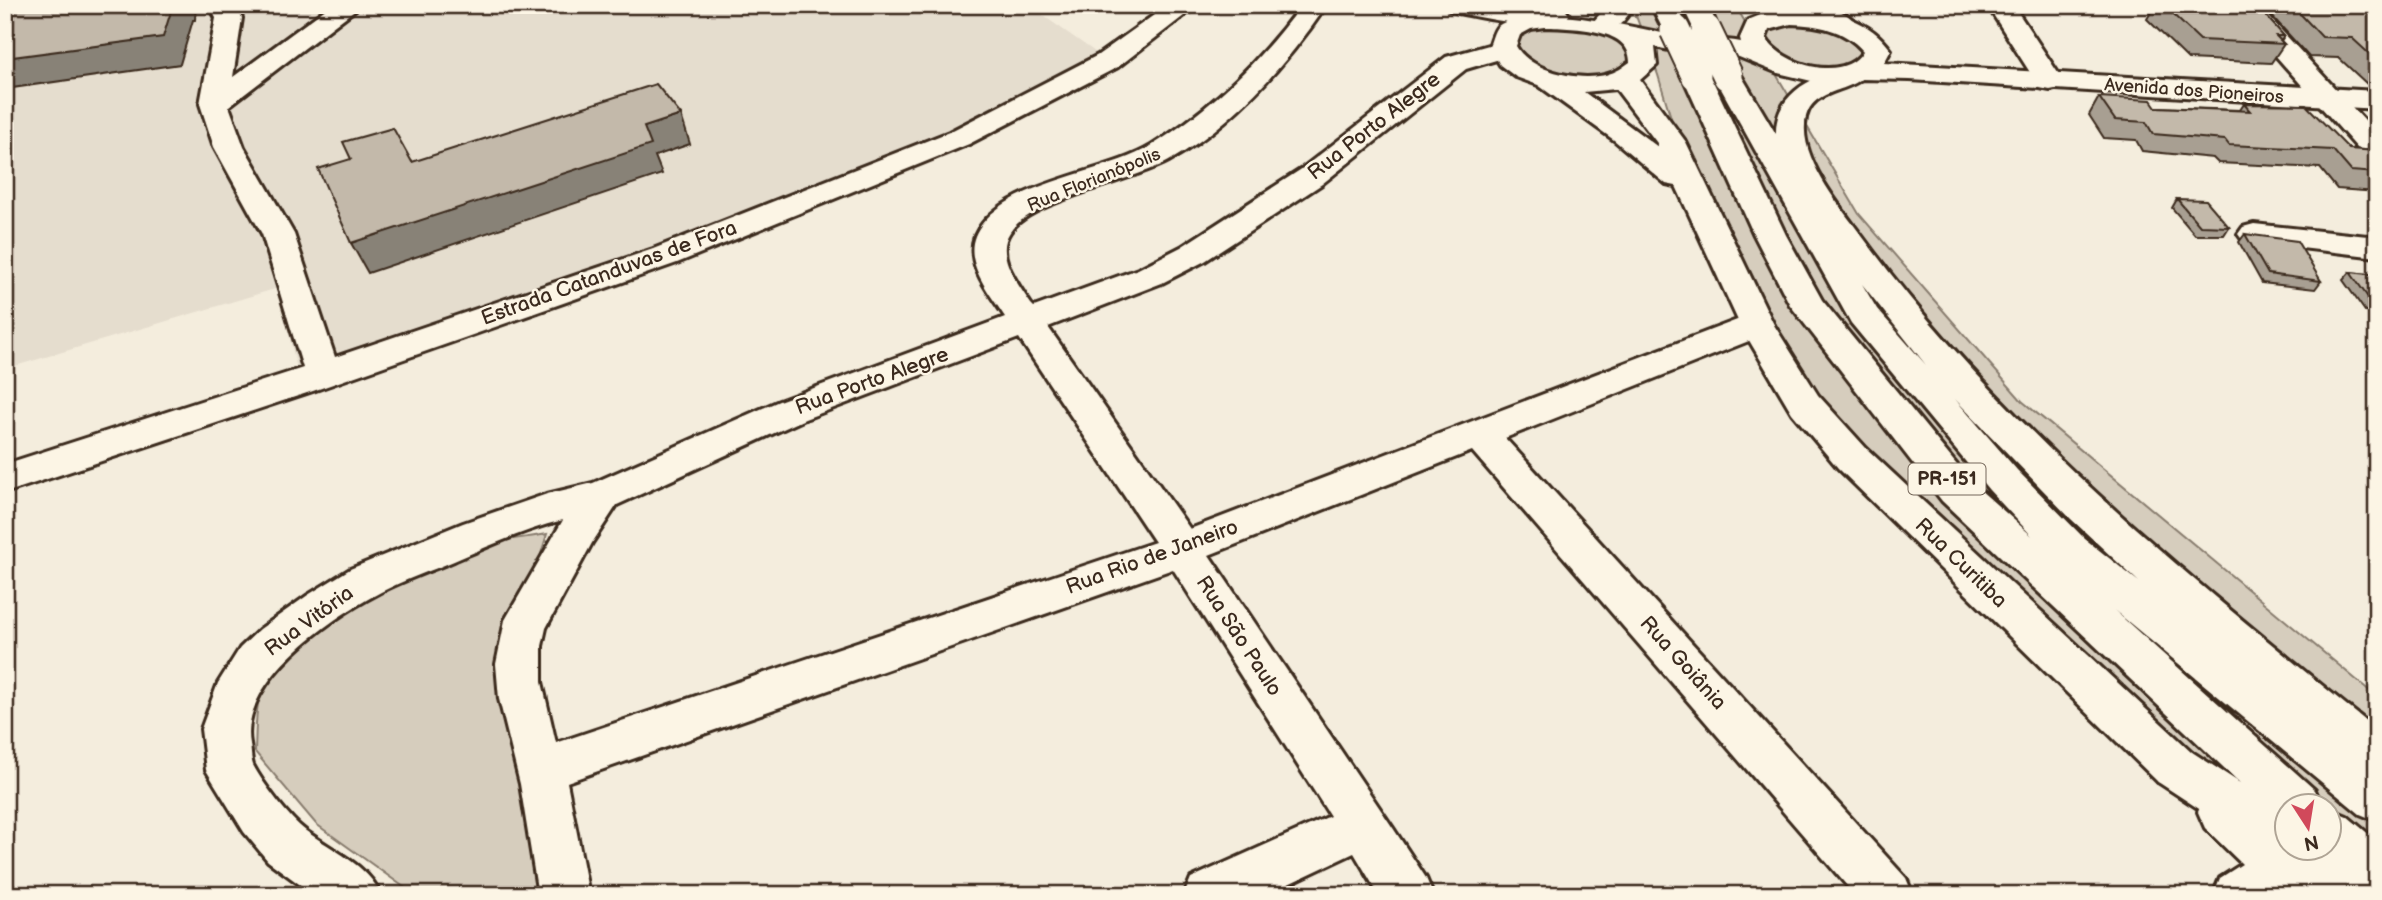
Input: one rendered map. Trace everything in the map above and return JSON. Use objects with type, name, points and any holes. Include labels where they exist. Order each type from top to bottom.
[{"type":"main road","points":[[222,5],[229,18],[214,104],[229,147],[278,234],[323,374]]},
{"type":"main road","points":[[214,104],[348,5]]},
{"type":"main road","name":"Estrada Catanduvas de Fora","points":[[5,479],[323,374],[665,256],[959,138],[1108,61],[1185,5]]},
{"type":"main road","name":"Rua Florianópolis","points":[[991,236],[1002,221],[1020,210],[1050,196],[1133,167],[1170,148],[1209,119],[1252,80],[1314,5]]},
{"type":"main road","points":[[1434,5],[1504,48],[1514,63],[1547,80],[1643,148],[1693,190]]},
{"type":"main road","points":[[1458,5],[1517,15],[1618,19],[1702,44],[1772,59],[1808,73],[2012,78]]},
{"type":"main road","name":"PR-151","points":[[1664,5],[1702,44],[1863,315],[2003,480],[2069,549],[2377,799]]},
{"type":"main road","points":[[1798,5],[1851,28],[1868,38],[1877,50],[1874,63],[1857,73],[1823,85],[1800,100],[1793,112],[1790,126],[1793,146],[1823,203],[1899,307],[1965,386],[2087,510],[2197,608],[2377,758]]},
{"type":"main road","points":[[2000,5],[2050,82]]},
{"type":"main road","points":[[2244,5],[2377,152]]},
{"type":"main road","points":[[1504,48],[1508,31],[1519,23],[1556,15]]},
{"type":"main road","points":[[1547,80],[1589,85],[1635,72],[1773,18],[1791,16],[1824,19],[1930,56],[2012,78]]},
{"type":"main road","name":"Rua Curitiba","points":[[1618,19],[1639,42],[1645,54],[1635,72],[1631,90],[1671,142],[1757,326],[1805,404],[1852,458],[2175,767],[2293,863],[2368,895]]},
{"type":"main road","points":[[1757,26],[1753,38],[1760,51],[1772,59]]},
{"type":"main road","name":"PR-151","points":[[1702,44],[1770,235],[1807,304],[1956,491],[2283,792]]},
{"type":"main road","name":"Rua Porto Alegre","points":[[564,895],[540,770],[523,714],[519,677],[524,628],[537,600],[588,513],[603,495],[792,410],[1150,276],[1194,254],[1311,177],[1456,63],[1504,48]]},
{"type":"main road","name":"Avenida dos Pioneiros","points":[[2012,78],[2377,100]]},
{"type":"main road","points":[[2253,234],[2377,247]]},
{"type":"main road","name":"Rua São Paulo","points":[[991,236],[988,248],[990,264],[1027,323],[1182,549],[1408,895]]},
{"type":"main road","name":"Rua Rio de Janeiro","points":[[540,770],[1182,549],[1477,432],[1757,326]]},
{"type":"main road","name":"Rua Goiânia","points":[[1477,432],[1888,895]]},
{"type":"main road","name":"Rua Vitória","points":[[356,895],[286,845],[261,816],[230,770],[224,729],[241,683],[256,661],[276,642],[323,607],[365,581],[477,534],[547,509],[603,495]]},
{"type":"main road","points":[[1209,895],[1363,825]]},
{"type":"main road","points":[[2344,845],[2377,873]]},
{"type":"main road","points":[[2238,895],[2293,863]]},
{"type":"shaded area","points":[[5,5],[1028,5],[1108,61],[959,138],[300,382],[278,288],[5,369]]},
{"type":"shaded area","points":[[1605,5],[1735,5],[1859,214],[2022,401],[2377,697],[2377,895],[2309,895],[2274,862],[2344,862],[2344,792],[2274,792],[2274,862],[1852,458],[1693,190],[1658,75],[1636,16],[1589,14]]},
{"type":"shaded area","points":[[1556,15],[1586,18],[1624,32],[1634,73],[1571,83],[1512,56],[1512,30]]},
{"type":"shaded area","points":[[1775,20],[1857,32],[1871,63],[1830,74],[1774,59],[1760,27]]},
{"type":"shaded area","points":[[547,534],[526,604],[541,895],[415,895],[316,824],[255,752],[256,716],[261,690],[278,660],[300,639],[361,599],[427,567],[483,546]]},
{"type":"building","points":[[5,5],[173,5],[163,37],[5,58]]},
{"type":"building","points":[[2163,5],[2256,5],[2284,36],[2276,36],[2284,44],[2200,40]]},
{"type":"building","points":[[2292,5],[2377,5],[2377,61],[2352,38],[2322,37]]},
{"type":"building","points":[[656,84],[681,115],[644,127],[651,145],[351,243],[318,169],[351,159],[343,142],[393,128],[412,162]]},
{"type":"building","points":[[2099,97],[2151,100],[2156,107],[2250,111],[2244,104],[2306,105],[2349,149],[2377,151],[2377,173],[2351,171],[2333,150],[2229,145],[2225,140],[2153,134],[2146,122],[2115,120]]},
{"type":"building","points":[[2177,199],[2206,200],[2229,227],[2200,226]]},
{"type":"building","points":[[2245,234],[2297,241],[2321,281],[2268,274]]},
{"type":"building","points":[[2350,272],[2377,275],[2377,303],[2372,303]]}]
